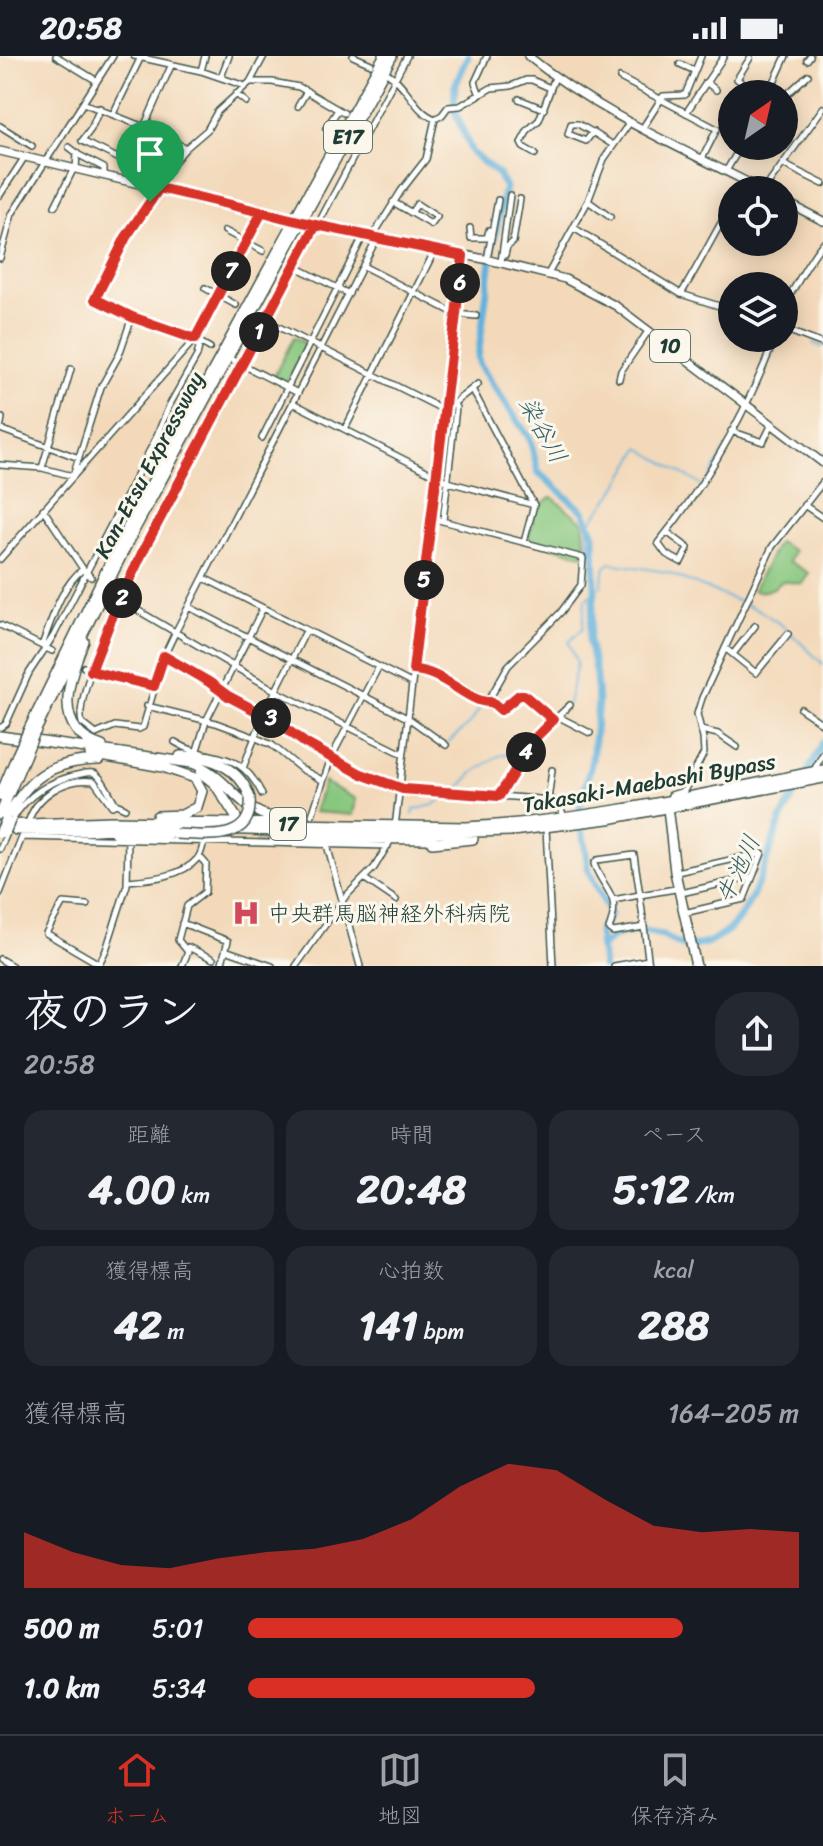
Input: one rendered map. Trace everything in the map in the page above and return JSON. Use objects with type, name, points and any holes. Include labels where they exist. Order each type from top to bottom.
[{"type":"highway","name":"Kan-Etsu Expressway","points":[[29,731],[384,56]]},
{"type":"highway","name":"Kan-Etsu Expressway","points":[[300,217],[392,56]]},
{"type":"highway","name":"Kan-Etsu Expressway","points":[[0,796],[53,675],[123,536],[295,227]]},
{"type":"highway","points":[[117,756],[81,738],[72,725],[68,706],[79,653],[129,540]]},
{"type":"highway","points":[[1,731],[117,756],[206,769],[229,786],[248,808],[262,816],[311,819],[331,826]]},
{"type":"highway","name":"Kan-Etsu Expressway","points":[[5,820],[19,755]]},
{"type":"highway","points":[[0,779],[19,755]]},
{"type":"highway","points":[[20,837],[1,835],[5,820],[20,794],[44,772],[75,762],[117,756]]},
{"type":"highway","points":[[83,831],[218,835],[234,831],[247,818],[250,798],[243,782],[222,765],[197,757],[164,763]]},
{"type":"highway","points":[[164,763],[205,775],[215,784],[236,817]]},
{"type":"highway","points":[[111,821],[122,817],[182,815],[197,807],[202,795],[197,780],[164,763]]},
{"type":"highway","name":"Takasaki-Maebashi Bypass","points":[[5,820],[28,824],[111,821],[331,826],[394,834],[577,820],[668,806],[807,776],[823,778]]},
{"type":"highway","name":"Takasaki-Maebashi Bypass","points":[[1,835],[139,827],[467,837],[546,828],[577,820]]},
{"type":"highway","points":[[274,838],[394,834],[484,838],[512,831]]},
{"type":"main road","points":[[528,56],[555,77],[642,129],[736,176]]},
{"type":"main road","name":"10","points":[[0,151],[316,225],[548,274],[599,295],[823,463]]},
{"type":"main road","points":[[798,208],[823,221]]},
{"type":"street","points":[[56,56],[97,81]]},
{"type":"street","points":[[0,258],[12,214],[113,56]]},
{"type":"street","points":[[201,71],[205,56]]},
{"type":"street","points":[[221,77],[229,56]]},
{"type":"street","points":[[210,348],[95,299],[126,237],[186,148],[207,130],[213,117],[247,84],[264,56]]},
{"type":"street","points":[[353,56],[368,61]]},
{"type":"street","points":[[371,237],[363,266],[164,656],[141,729],[115,726],[95,738],[84,726],[80,715],[91,671],[118,598],[242,364],[262,318],[316,225],[365,124],[407,56]]},
{"type":"street","points":[[480,95],[475,82],[487,56]]},
{"type":"street","points":[[642,129],[665,94],[685,95],[701,56]]},
{"type":"street","points":[[686,113],[724,56]]},
{"type":"street","points":[[775,80],[786,56]]},
{"type":"street","points":[[113,114],[137,57],[247,84],[285,83],[307,91],[341,111],[326,128]]},
{"type":"street","points":[[738,80],[750,58]]},
{"type":"street","points":[[680,64],[693,70]]},
{"type":"street","points":[[82,141],[128,163],[171,66]]},
{"type":"street","points":[[798,84],[808,75]]},
{"type":"street","points":[[392,76],[422,112],[435,119]]},
{"type":"street","points":[[535,154],[521,143],[528,130],[538,122],[555,77]]},
{"type":"street","points":[[620,78],[717,129],[702,159]]},
{"type":"street","points":[[262,438],[338,289],[393,202],[426,159],[435,119],[450,107],[460,106],[491,88],[532,80],[550,88]]},
{"type":"street","points":[[706,82],[716,90]]},
{"type":"street","points":[[298,106],[307,91]]},
{"type":"street","points":[[236,94],[246,102]]},
{"type":"street","points":[[519,99],[544,109]]},
{"type":"street","points":[[83,103],[144,127],[186,148]]},
{"type":"street","points":[[55,206],[74,170],[73,150],[94,125],[100,108]]},
{"type":"street","points":[[774,176],[823,108]]},
{"type":"street","points":[[813,121],[823,128]]},
{"type":"street","points":[[548,274],[588,201],[603,162],[630,122]]},
{"type":"street","points":[[593,132],[586,141],[568,134],[573,123],[593,132],[613,145]]},
{"type":"street","points":[[1,129],[32,146]]},
{"type":"street","points":[[73,150],[104,168],[104,177]]},
{"type":"street","points":[[0,195],[24,158]]},
{"type":"street","points":[[726,171],[733,160]]},
{"type":"street","points":[[783,164],[823,184]]},
{"type":"street","points":[[501,264],[510,195]]},
{"type":"street","points":[[501,264],[506,248],[513,242],[520,199]]},
{"type":"street","points":[[488,260],[498,200]]},
{"type":"street","points":[[588,201],[610,217]]},
{"type":"street","points":[[393,202],[411,213],[431,225],[437,217],[416,204],[411,213]]},
{"type":"street","points":[[0,559],[195,339],[262,212]]},
{"type":"street","points":[[470,228],[471,238],[479,239],[487,238],[490,226]]},
{"type":"street","points":[[574,228],[681,294],[718,306]]},
{"type":"street","points":[[681,294],[700,266],[718,228]]},
{"type":"street","points":[[225,231],[263,251]]},
{"type":"street","points":[[476,258],[479,239]]},
{"type":"street","points":[[798,281],[807,261],[823,243]]},
{"type":"street","points":[[345,429],[435,250]]},
{"type":"street","points":[[296,966],[349,892],[365,879],[394,834],[463,256]]},
{"type":"street","points":[[293,265],[349,294]]},
{"type":"street","points":[[363,266],[456,314],[476,316]]},
{"type":"street","points":[[205,288],[236,305]]},
{"type":"street","points":[[73,476],[101,387],[119,355],[132,317]]},
{"type":"street","points":[[262,318],[444,410]]},
{"type":"street","points":[[619,379],[621,371],[649,330]]},
{"type":"street","points":[[798,334],[823,344]]},
{"type":"street","points":[[1,731],[29,673],[47,648],[84,570],[198,353],[195,339]]},
{"type":"street","points":[[667,532],[688,548],[681,562],[666,554],[658,543],[694,496],[731,431],[769,352]]},
{"type":"street","points":[[233,360],[298,393]]},
{"type":"street","points":[[42,468],[71,369]]},
{"type":"street","points":[[444,410],[478,384]]},
{"type":"street","points":[[472,389],[534,505],[524,542]]},
{"type":"street","points":[[293,403],[448,482],[534,505]]},
{"type":"street","points":[[443,521],[456,408],[454,403]]},
{"type":"street","points":[[0,418],[0,429],[79,458]]},
{"type":"street","points":[[731,431],[762,442],[772,424]]},
{"type":"street","points":[[157,435],[164,440]]},
{"type":"street","points":[[186,452],[194,457]]},
{"type":"street","points":[[0,465],[42,468],[73,476]]},
{"type":"street","points":[[696,966],[675,872],[668,806],[671,795],[684,791],[703,755],[704,744],[697,711],[776,540],[823,482]]},
{"type":"street","points":[[804,505],[823,518]]},
{"type":"street","points":[[43,509],[91,577]]},
{"type":"street","points":[[431,518],[583,558],[584,578],[561,612],[508,666],[487,703]]},
{"type":"street","points":[[47,648],[56,607],[73,579],[84,570]]},
{"type":"street","points":[[204,578],[411,683]]},
{"type":"street","points":[[118,598],[276,691],[403,754]]},
{"type":"street","points":[[189,607],[407,719],[446,745]]},
{"type":"street","points":[[197,750],[206,721],[263,608]]},
{"type":"street","points":[[0,625],[47,648]]},
{"type":"street","points":[[733,654],[755,626]]},
{"type":"street","points":[[243,768],[264,714],[306,631]]},
{"type":"street","points":[[725,648],[756,673],[788,634]]},
{"type":"street","points":[[164,656],[361,774],[399,788],[548,800],[577,820]]},
{"type":"street","points":[[84,667],[154,686]]},
{"type":"street","points":[[312,815],[331,758],[378,668]]},
{"type":"street","points":[[413,670],[436,674],[482,703],[492,702],[501,710],[522,694],[553,720]]},
{"type":"street","points":[[499,796],[536,737],[570,705]]},
{"type":"street","points":[[147,706],[254,737],[272,745],[301,769],[322,780]]},
{"type":"street","points":[[801,709],[823,724]]},
{"type":"street","points":[[553,720],[561,718],[590,733]]},
{"type":"street","points":[[701,730],[718,734],[737,747]]},
{"type":"street","points":[[175,742],[225,757],[243,768],[262,794]]},
{"type":"street","points":[[807,776],[823,754]]},
{"type":"street","points":[[5,820],[31,795],[91,769],[116,804]]},
{"type":"street","points":[[548,800],[552,770]]},
{"type":"street","points":[[28,824],[42,799],[62,782],[93,781],[112,806],[116,804],[125,808]]},
{"type":"street","points":[[546,828],[553,966]]},
{"type":"street","points":[[0,893],[20,837],[327,845],[394,834]]},
{"type":"street","points":[[0,849],[1,835]]},
{"type":"street","points":[[87,905],[63,903],[46,933],[99,965],[127,881],[128,839]]},
{"type":"street","points":[[127,881],[174,873],[199,856],[204,840]]},
{"type":"street","points":[[327,845],[360,966]]},
{"type":"street","points":[[675,872],[762,853],[744,899],[683,913]]},
{"type":"street","points":[[614,966],[648,963],[644,928],[635,855],[596,861],[597,871],[613,900],[615,914],[610,931],[644,928]]},
{"type":"street","points":[[199,856],[206,864],[206,889],[201,897],[187,906],[178,940],[213,959]]},
{"type":"street","points":[[613,900],[753,877]]},
{"type":"street","points":[[365,879],[396,900]]},
{"type":"street","points":[[182,923],[228,941],[228,951],[221,966]]},
{"type":"street","points":[[182,966],[188,953],[187,947]]},
{"type":"street","points":[[228,951],[272,966]]},
{"type":"street","points":[[0,959],[12,966]]},
{"type":"green space","points":[[294,337],[307,344],[286,385],[273,378]]},
{"type":"green space","points":[[552,497],[583,522],[586,552],[582,555],[528,540],[536,507]]},
{"type":"green space","points":[[778,542],[794,551],[789,561],[809,573],[802,584],[782,581],[769,590],[753,590]]},
{"type":"green space","points":[[324,782],[356,799],[353,815],[314,812]]},
{"type":"waterway","name":"染谷川","points":[[468,56],[455,86],[454,109],[472,153],[498,174],[505,187],[493,244],[478,358],[480,366],[530,439],[538,472],[584,512],[594,535],[595,592],[589,640],[598,703],[592,760],[579,811],[589,872],[610,915],[599,931],[603,966]]},
{"type":"waterway","points":[[53,146],[71,118]]},
{"type":"waterway","points":[[813,343],[823,347]]},
{"type":"waterway","points":[[766,366],[772,352]]},
{"type":"waterway","points":[[596,515],[640,448],[705,487],[726,448]]},
{"type":"waterway","name":"染谷川","points":[[589,525],[595,516]]},
{"type":"waterway","points":[[587,528],[588,556]]},
{"type":"waterway","points":[[601,587],[605,567],[610,563],[666,572],[759,610],[783,626],[823,664]]},
{"type":"waterway","points":[[568,704],[577,663],[569,642],[583,628],[585,600],[595,592]]},
{"type":"waterway","points":[[448,743],[471,722],[481,706]]},
{"type":"waterway","points":[[553,717],[563,708]]},
{"type":"waterway","points":[[456,791],[473,773],[496,757],[512,752],[548,721]]},
{"type":"waterway","name":"牛池川","points":[[601,948],[613,937],[625,932],[652,933],[685,946],[707,943],[725,933],[750,900],[782,818],[823,742]]},
{"type":"waterway","points":[[413,815],[414,810],[433,805],[450,794]]},
{"type":"tunnel","points":[[164,440],[186,452]]},
{"type":"tunnel","points":[[91,577],[115,597]]},
{"type":"tunnel","points":[[248,829],[262,837],[274,838]]},
{"type":"place","name":"中央群馬脳神経外科病院","points":[[246,913]]},
{"type":"route","points":[[150,202],[126,237],[95,299],[132,317],[195,339],[262,212],[463,256],[413,670],[428,670],[482,703],[492,702],[501,710],[519,695],[524,695],[553,720],[531,744],[499,796],[403,789],[361,774],[164,656],[154,686],[91,671],[114,612],[145,547],[316,225],[278,217],[262,212],[242,207],[159,188],[150,202]]}]
